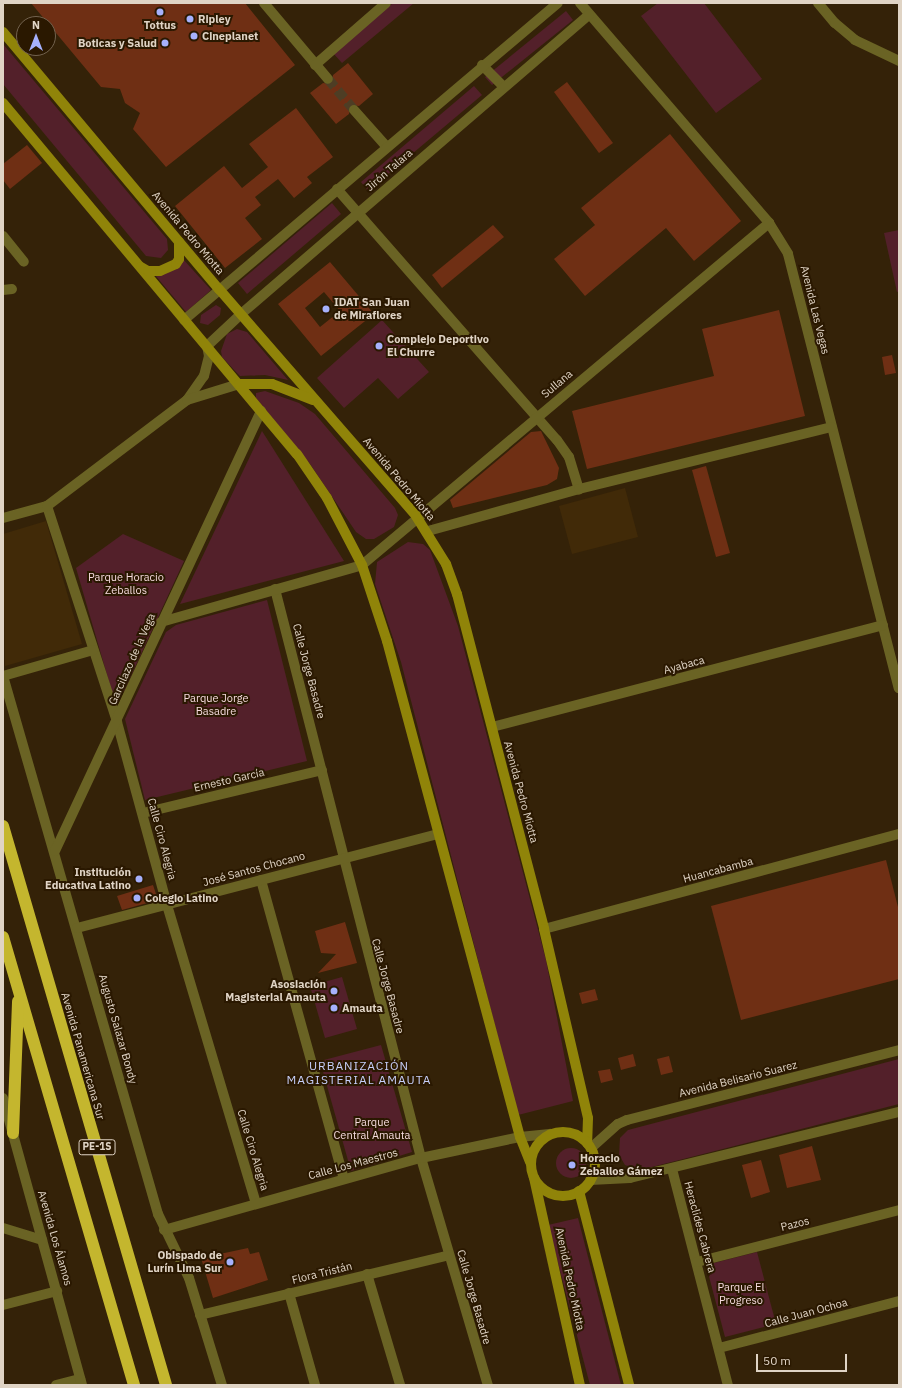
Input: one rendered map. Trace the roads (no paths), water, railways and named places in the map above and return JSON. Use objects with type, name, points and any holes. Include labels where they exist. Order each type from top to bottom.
[{"type":"highway","name":"Avenida Panamericana Sur","points":[[3,826],[166,1385]]},
{"type":"highway","name":"PE-1S","points":[[3,937],[134,1385]]},
{"type":"highway","points":[[13,1133],[18,990]]},
{"type":"main road","name":"Avenida Pedro Miotta","points":[[3,32],[240,314],[428,531],[457,594],[492,727],[544,929],[588,1118],[589,1145]]},
{"type":"main road","points":[[3,103],[297,454],[326,498],[362,565],[387,641],[437,834],[520,1137],[530,1162],[534,1178],[550,1193],[569,1195],[579,1191],[590,1180],[595,1161],[589,1145],[570,1132],[550,1134],[536,1146],[530,1162]]},
{"type":"main road","points":[[139,266],[148,271],[167,269],[180,259],[180,242]]},
{"type":"main road","points":[[239,384],[272,384],[317,402]]},
{"type":"main road","name":"Avenida Pedro Miotta","points":[[534,1178],[580,1385]]},
{"type":"main road","points":[[579,1191],[629,1385]]},
{"type":"street","points":[[264,3],[328,79]]},
{"type":"street","name":"Jirón Talara","points":[[184,320],[482,64],[558,3]]},
{"type":"street","name":"Avenida Las Vegas","points":[[580,3],[769,223],[788,254],[899,688]]},
{"type":"street","points":[[818,3],[835,23],[855,40],[899,61]]},
{"type":"street","points":[[315,64],[382,4]]},
{"type":"street","name":"Jirón Talara","points":[[207,346],[240,314],[589,15]]},
{"type":"street","points":[[482,64],[504,87]]},
{"type":"street","points":[[354,110],[386,146]]},
{"type":"street","points":[[337,189],[359,212],[537,416],[569,457],[580,489]]},
{"type":"street","name":"Sullana","points":[[362,565],[416,516],[769,223]]},
{"type":"street","points":[[3,236],[24,262]]},
{"type":"street","points":[[3,518],[47,506],[187,400],[204,376],[209,356],[207,346]]},
{"type":"street","points":[[187,400],[239,384]]},
{"type":"street","name":"Garcilazo de la Vega","points":[[55,851],[117,722],[161,622],[262,411]]},
{"type":"street","points":[[428,531],[580,489],[832,427]]},
{"type":"street","name":"Calle Ciro Alegria","points":[[47,506],[117,722],[167,905],[256,1203]]},
{"type":"street","points":[[161,622],[362,565]]},
{"type":"street","name":"Calle Jorge Basadre","points":[[275,589],[322,770],[342,858],[421,1158],[488,1385]]},
{"type":"street","name":"Ayabaca","points":[[492,727],[883,625]]},
{"type":"street","points":[[3,676],[94,650]]},
{"type":"street","name":"Augusto Salazar Bondy","points":[[3,676],[164,1230],[189,1278],[222,1385]]},
{"type":"street","name":"Ernesto García","points":[[142,813],[322,770]]},
{"type":"street","name":"José Santos Chocano","points":[[77,928],[437,834]]},
{"type":"street","name":"Huancabamba","points":[[544,929],[899,834]]},
{"type":"street","points":[[261,880],[344,1179]]},
{"type":"street","name":"Avenida Belisario Suarez","points":[[589,1145],[618,1124],[627,1120],[899,1050]]},
{"type":"street","name":"Avenida Los Álamos","points":[[3,1098],[57,1290],[81,1382]]},
{"type":"street","points":[[590,1180],[614,1181],[672,1169],[899,1112]]},
{"type":"street","name":"Calle Los Maestros","points":[[164,1230],[421,1158],[520,1137],[550,1134]]},
{"type":"street","name":"Heraclides Cabrera","points":[[672,1169],[728,1385]]},
{"type":"street","name":"Pazos","points":[[696,1262],[899,1210]]},
{"type":"street","points":[[3,1228],[42,1240]]},
{"type":"street","name":"Flora Tristán","points":[[200,1315],[449,1255]]},
{"type":"street","points":[[367,1274],[400,1385]]},
{"type":"street","points":[[3,1305],[57,1290]]},
{"type":"street","points":[[289,1293],[315,1385]]},
{"type":"street","name":"Calle Juan Ochoa","points":[[719,1348],[899,1301]]},
{"type":"street","points":[[56,1385],[81,1382]]},
{"type":"tunnel","points":[[328,79],[354,110]]},
{"type":"place","name":"Tottus","points":[[160,12]]},
{"type":"place","name":"Ripley","points":[[190,19]]},
{"type":"place","name":"Cineplanet","points":[[194,36]]},
{"type":"place","name":"Boticas y Salud","points":[[165,43]]},
{"type":"place","name":"IDAT San Juan de Miraflores","points":[[326,309]]},
{"type":"place","name":"Complejo Deportivo El Churre","points":[[379,346]]},
{"type":"place","name":"Institución Educativa Latino","points":[[139,879]]},
{"type":"place","name":"Colegio Latino","points":[[137,898]]},
{"type":"place","name":"Asosiación Magisterial Amauta","points":[[334,991]]},
{"type":"place","name":"Amauta","points":[[334,1008]]},
{"type":"place","name":"Horacio Zeballos Gámez","points":[[572,1165]]},
{"type":"place","name":"Obispado de Lurín Lima Sur","points":[[230,1262]]},
{"type":"district","name":"URBANIZACIÓN MAGISTERIAL AMAUTA","points":[[359,1073]]},
{"type":"park label","name":"Parque Horacio Zeballos","points":[[126,584]]},
{"type":"park label","name":"Parque Jorge Basadre","points":[[216,705]]},
{"type":"park label","name":"Parque Central Amauta","points":[[372,1129]]},
{"type":"park label","name":"Parque El Progreso","points":[[741,1294]]}]
